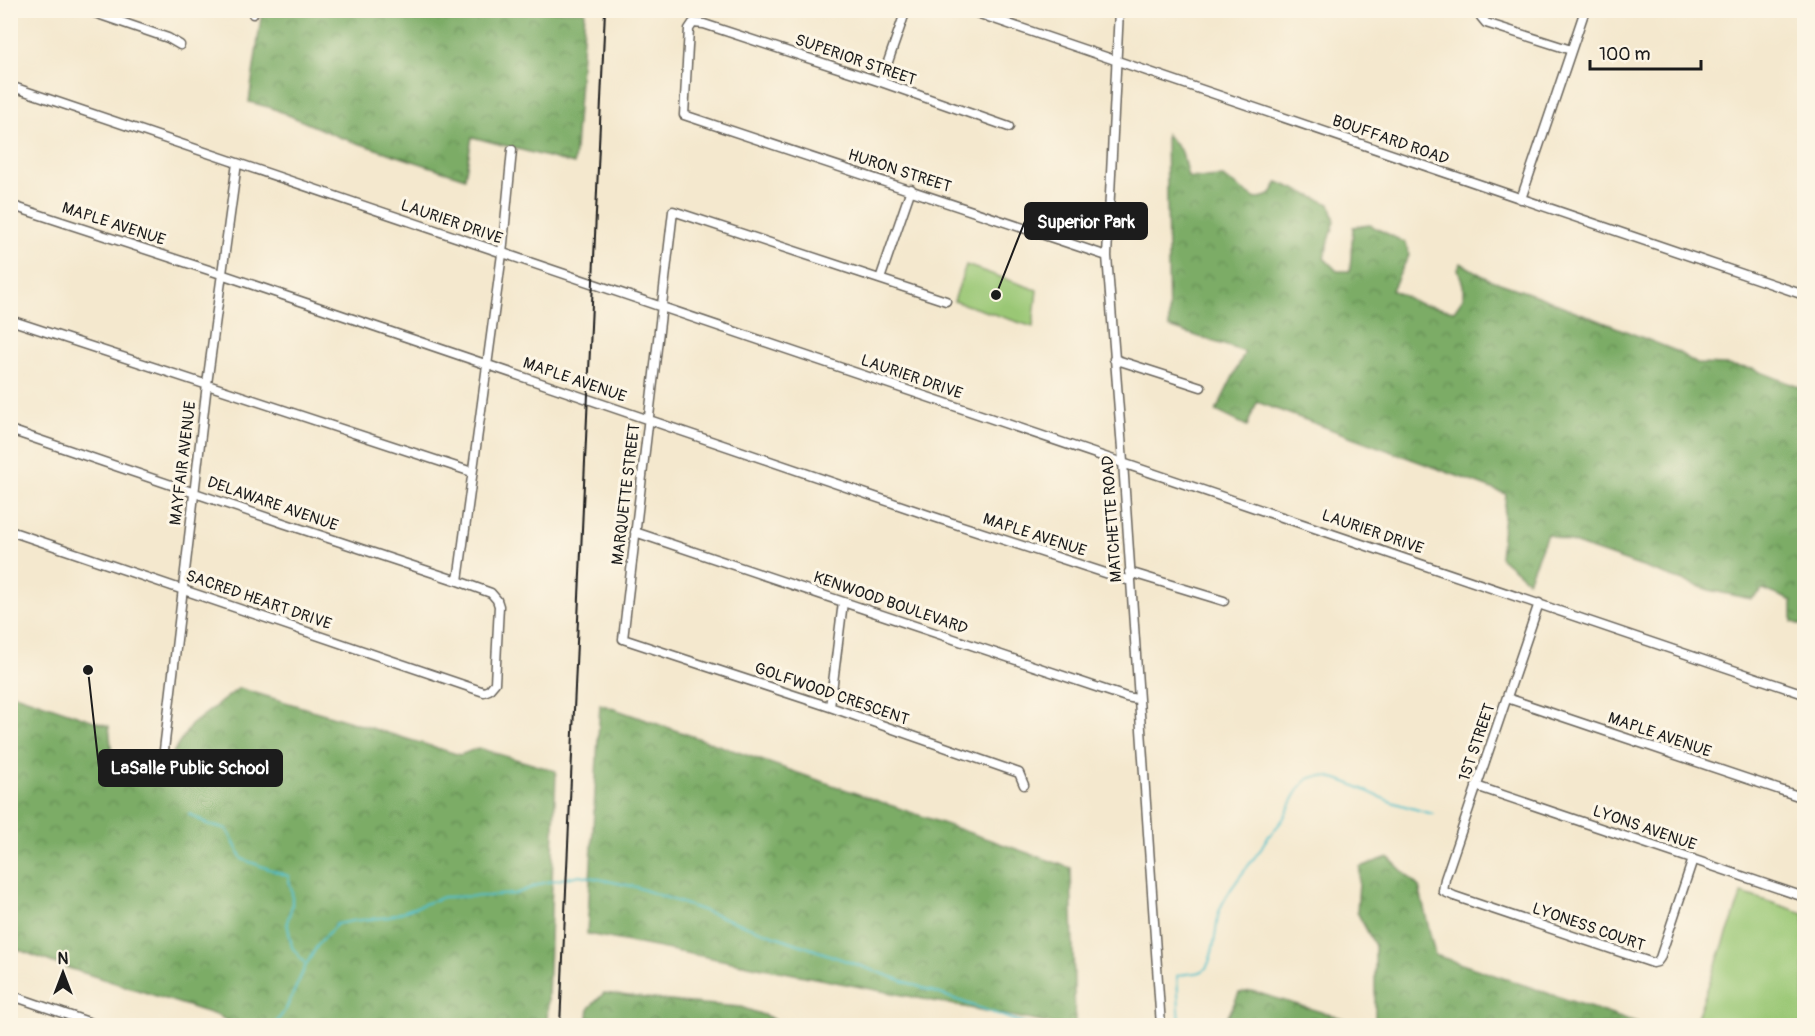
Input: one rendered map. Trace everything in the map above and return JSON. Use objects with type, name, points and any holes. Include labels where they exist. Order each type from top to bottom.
[{"type":"street","points":[[86,10],[168,38],[180,45]]},
{"type":"street","points":[[881,82],[906,10]]},
{"type":"street","name":"BOUFFARD ROAD","points":[[968,10],[1804,295]]},
{"type":"street","name":"MATCHETTE ROAD","points":[[1119,10],[1107,256],[1161,1026]]},
{"type":"street","points":[[1480,10],[1480,17],[1486,23],[1571,50]]},
{"type":"street","points":[[1521,199],[1585,10]]},
{"type":"street","name":"SUPERIOR STREET","points":[[684,114],[689,29],[693,23],[704,24],[881,82],[1009,127]]},
{"type":"street","name":"LAURIER DRIVE","points":[[10,86],[1804,694]]},
{"type":"street","name":"HURON STREET","points":[[684,114],[1107,256]]},
{"type":"street","points":[[458,580],[502,254],[512,150]]},
{"type":"street","name":"MAYFAIR AVENUE","points":[[162,767],[207,384],[237,163]]},
{"type":"street","points":[[911,189],[880,279],[946,301]]},
{"type":"street","name":"MAPLE AVENUE","points":[[10,204],[932,516],[1129,577],[1224,601]]},
{"type":"street","name":"MARQUETTE STREET","points":[[623,639],[674,211],[880,279]]},
{"type":"street","points":[[10,320],[472,472]]},
{"type":"street","points":[[1114,359],[1201,387]]},
{"type":"street","name":"DELAWARE AVENUE","points":[[10,430],[491,593],[499,606],[495,683]]},
{"type":"street","name":"SACRED HEART DRIVE","points":[[10,531],[484,692],[495,683]]},
{"type":"street","name":"KENWOOD BOULEVARD","points":[[635,532],[1137,699]]},
{"type":"street","points":[[830,707],[843,602]]},
{"type":"street","name":"1ST STREET","points":[[1443,891],[1444,879],[1539,603]]},
{"type":"street","name":"GOLFWOOD CRESCENT","points":[[623,639],[830,707],[1019,773],[1024,785]]},
{"type":"street","name":"MAPLE AVENUE","points":[[1507,698],[1804,798]]},
{"type":"street","name":"LYONS AVENUE","points":[[1476,786],[1804,897]]},
{"type":"street","name":"LYONESS COURT","points":[[1443,891],[1454,897],[1653,963],[1660,958],[1693,859]]},
{"type":"street","points":[[10,995],[100,1026]]},
{"type":"green space","points":[[262,11],[585,11],[574,164],[472,137],[465,178],[339,137],[272,108],[249,102]]},
{"type":"green space","points":[[1166,134],[1182,152],[1188,177],[1223,177],[1256,199],[1270,195],[1278,182],[1330,204],[1335,221],[1324,258],[1337,271],[1350,271],[1353,227],[1370,225],[1406,243],[1409,255],[1392,290],[1420,304],[1454,311],[1463,298],[1463,285],[1458,269],[1461,263],[1488,279],[1535,295],[1676,351],[1697,364],[1753,369],[1804,389],[1804,626],[1792,622],[1792,601],[1763,589],[1751,599],[1709,590],[1547,534],[1528,581],[1500,557],[1506,494],[1257,402],[1247,426],[1216,411],[1245,352],[1169,327]]},
{"type":"green space","points":[[966,265],[1037,290],[1033,327],[954,301]]},
{"type":"green space","points":[[239,688],[460,755],[478,748],[556,771],[547,1025],[234,1025],[219,1016],[62,966],[11,947],[10,696],[15,694],[109,726],[113,763],[157,777],[191,725]]},
{"type":"green space","points":[[600,704],[1071,868],[1075,1025],[1057,1025],[587,934]]},
{"type":"green space","points":[[1388,857],[1419,887],[1435,955],[1642,1025],[1364,1025],[1375,1021],[1375,946],[1357,912],[1360,867]]},
{"type":"green space","points":[[1742,893],[1804,913],[1804,1025],[1694,1025]]},
{"type":"green space","points":[[1252,991],[1364,1025],[1224,1025],[1239,993]]},
{"type":"green space","points":[[604,993],[741,1007],[769,1017],[782,1025],[587,1025],[589,1008]]},
{"type":"waterway","points":[[1180,1026],[1177,976],[1202,972],[1207,966],[1214,945],[1218,916],[1224,900],[1283,819],[1296,793],[1307,780],[1325,776],[1348,783],[1389,801],[1433,814]]},
{"type":"waterway","points":[[189,814],[209,825],[227,829],[242,859],[288,876],[292,892],[292,906],[287,922],[292,947],[306,965]]},
{"type":"waterway","points":[[274,1026],[286,1009],[319,943],[337,924],[389,917],[443,897],[515,894],[543,883],[580,875],[636,887],[1031,1026]]},
{"type":"railway","points":[[560,1026],[605,10]]},
{"type":"place","name":"Superior Park","points":[[996,295]]},
{"type":"place","name":"LaSalle Public School","points":[[88,670]]}]
